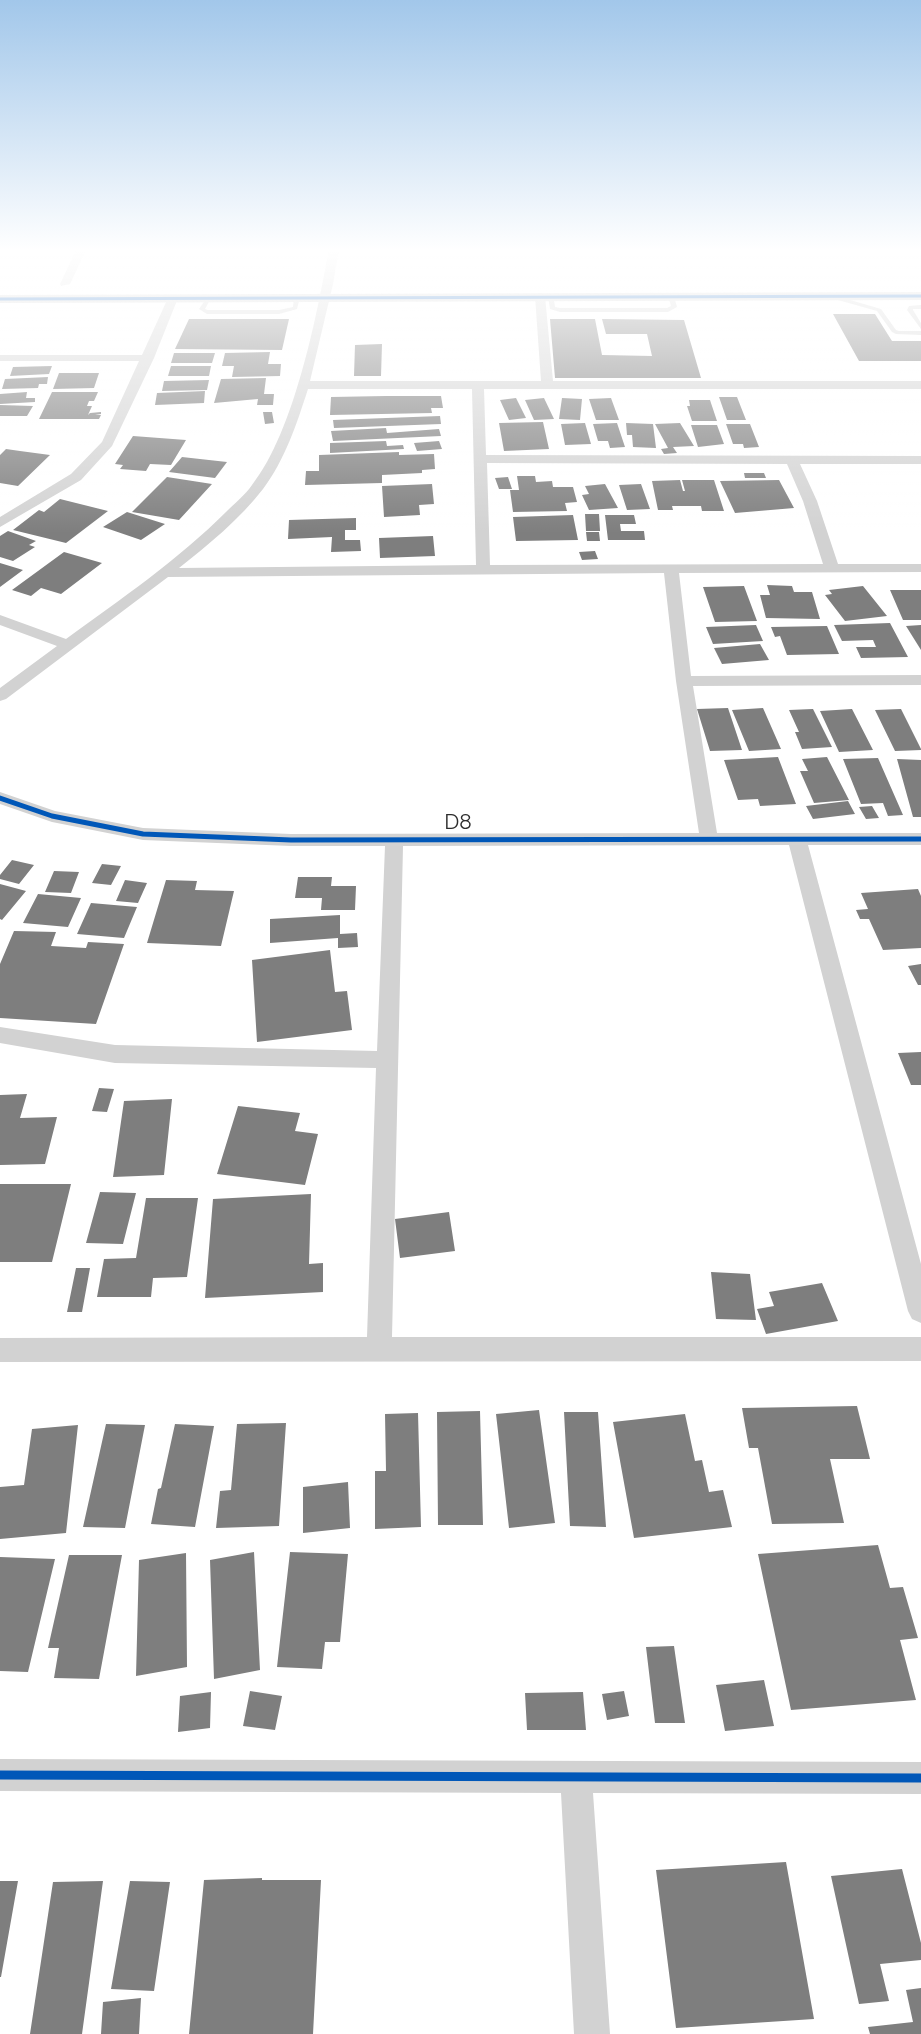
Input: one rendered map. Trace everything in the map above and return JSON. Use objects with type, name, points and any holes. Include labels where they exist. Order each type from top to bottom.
[{"type":"street","points":[[0,523],[76,477],[108,443],[118,426],[154,343]]},
{"type":"street","points":[[0,696],[165,573],[208,538],[258,487],[287,435],[313,343]]},
{"type":"street","points":[[546,343],[547,385]]},
{"type":"street","points":[[0,358],[148,358]]},
{"type":"street","points":[[303,385],[921,385]]},
{"type":"street","points":[[478,385],[483,569]]},
{"type":"street","points":[[480,459],[921,460]]},
{"type":"street","points":[[792,460],[810,501],[832,568]]},
{"type":"street","points":[[671,568],[684,681],[709,839]]},
{"type":"street","points":[[165,573],[483,569],[921,568]]},
{"type":"street","points":[[0,620],[67,645]]},
{"type":"street","points":[[684,681],[921,680]]},
{"type":"street","name":"D8","points":[[0,798],[52,816],[143,834],[291,840],[921,839]]},
{"type":"street","points":[[797,839],[921,1311]]},
{"type":"street","points":[[379,1350],[394,840]]},
{"type":"street","points":[[0,1035],[115,1054],[388,1060]]},
{"type":"street","points":[[0,1350],[921,1348]]},
{"type":"street","points":[[0,1775],[921,1778]]},
{"type":"street","points":[[576,1777],[592,2034]]},
{"type":"building","points":[[178,343],[284,343],[282,350],[175,349]]},
{"type":"building","points":[[552,343],[600,343],[602,355],[652,356],[649,343],[691,343],[701,378],[555,378]]},
{"type":"building","points":[[849,343],[921,343],[921,361],[859,361]]},
{"type":"building","points":[[382,344],[381,376],[354,376],[355,345]]},
{"type":"building","points":[[270,352],[268,364],[281,364],[280,376],[232,377],[234,366],[222,366],[225,353]]},
{"type":"building","points":[[174,353],[215,353],[212,363],[171,363]]},
{"type":"building","points":[[52,366],[49,374],[10,376],[13,367]]},
{"type":"building","points":[[171,366],[211,366],[209,376],[168,376]]},
{"type":"building","points":[[59,373],[99,373],[94,388],[53,389]]},
{"type":"building","points":[[48,377],[47,384],[39,384],[38,388],[2,389],[5,379]]},
{"type":"building","points":[[266,378],[264,394],[274,394],[273,405],[257,405],[258,399],[214,403],[221,379]]},
{"type":"building","points":[[209,380],[207,390],[162,391],[164,381]]},
{"type":"building","points":[[205,391],[204,403],[155,405],[157,393]]},
{"type":"building","points":[[27,392],[26,398],[35,398],[35,402],[0,404],[0,394]]},
{"type":"building","points":[[52,392],[98,392],[94,401],[89,401],[87,406],[92,406],[88,415],[101,412],[101,414],[95,414],[101,415],[99,419],[39,419]]},
{"type":"building","points":[[441,396],[443,408],[431,408],[432,413],[330,415],[331,397]]},
{"type":"building","points":[[719,397],[737,397],[746,420],[727,420]]},
{"type":"building","points":[[516,398],[526,418],[509,420],[500,400]]},
{"type":"building","points":[[544,398],[554,419],[534,420],[525,400]]},
{"type":"building","points":[[562,398],[582,399],[580,420],[559,419]]},
{"type":"building","points":[[611,398],[619,420],[596,420],[589,399]]},
{"type":"building","points":[[689,400],[710,400],[717,421],[692,421],[687,406],[690,406]]},
{"type":"building","points":[[0,405],[33,406],[27,416],[0,416]]},
{"type":"building","points":[[263,412],[272,412],[274,423],[265,424]]},
{"type":"building","points":[[440,416],[441,424],[334,428],[333,420]]},
{"type":"building","points":[[543,422],[549,449],[504,451],[499,423]]},
{"type":"building","points":[[585,423],[591,444],[565,445],[561,424]]},
{"type":"building","points":[[617,423],[625,447],[610,448],[608,441],[598,441],[593,424]]},
{"type":"building","points":[[626,423],[653,424],[656,448],[633,447],[632,435],[627,435]]},
{"type":"building","points":[[680,423],[694,446],[673,447],[677,453],[664,454],[661,449],[668,448],[655,424]]},
{"type":"building","points":[[726,424],[750,424],[759,447],[744,448],[743,444],[733,444]]},
{"type":"building","points":[[691,425],[717,425],[724,444],[698,447]]},
{"type":"building","points":[[386,428],[387,433],[439,429],[441,436],[333,441],[331,431]]},
{"type":"building","points":[[133,436],[186,440],[171,465],[150,464],[146,471],[120,469],[123,465],[115,464]]},
{"type":"building","points":[[386,441],[387,446],[403,445],[404,449],[330,453],[330,443]]},
{"type":"building","points":[[439,441],[442,449],[417,451],[414,443]]},
{"type":"building","points":[[6,449],[50,455],[18,486],[0,483],[0,455]]},
{"type":"building","points":[[399,452],[399,455],[434,454],[435,469],[422,470],[422,473],[382,475],[382,483],[305,485],[306,471],[319,471],[319,455]]},
{"type":"building","points":[[182,457],[227,462],[215,478],[169,472]]},
{"type":"building","points":[[744,473],[764,473],[766,478],[745,478]]},
{"type":"building","points":[[517,476],[535,476],[536,482],[552,481],[553,487],[573,487],[577,502],[565,503],[567,511],[513,512],[510,490],[519,490]]},
{"type":"building","points":[[167,477],[212,484],[179,520],[132,512]]},
{"type":"building","points":[[508,477],[512,489],[499,489],[495,478]]},
{"type":"building","points":[[680,480],[683,491],[685,491],[682,480],[714,480],[724,511],[702,511],[701,506],[672,506],[673,510],[658,510],[652,481]]},
{"type":"building","points":[[779,480],[794,508],[735,513],[720,481]]},
{"type":"building","points":[[432,484],[434,504],[419,505],[420,515],[384,517],[382,486]]},
{"type":"building","points":[[605,484],[618,508],[589,510],[582,495],[589,494],[585,486]]},
{"type":"building","points":[[641,484],[650,509],[627,510],[619,485]]},
{"type":"building","points":[[60,499],[108,511],[66,543],[13,530],[39,510],[44,512]]},
{"type":"building","points":[[127,512],[165,524],[141,540],[103,527]]},
{"type":"building","points":[[585,514],[599,514],[600,531],[586,531]]},
{"type":"building","points":[[573,515],[578,540],[516,541],[513,517]]},
{"type":"building","points":[[605,515],[634,515],[636,524],[620,524],[621,531],[644,531],[645,540],[608,540]]},
{"type":"building","points":[[356,518],[356,530],[345,530],[345,540],[360,540],[361,551],[331,552],[332,537],[288,539],[289,520]]},
{"type":"building","points":[[8,531],[36,541],[29,545],[35,547],[13,561],[0,557],[0,536]]},
{"type":"building","points":[[586,532],[599,532],[600,541],[587,541]]},
{"type":"building","points":[[433,536],[435,556],[380,558],[379,538]]},
{"type":"building","points":[[595,551],[598,559],[582,560],[579,552]]},
{"type":"building","points":[[64,552],[102,563],[61,594],[41,588],[31,596],[12,590]]},
{"type":"building","points":[[0,563],[23,570],[0,587]]},
{"type":"building","points":[[767,585],[792,586],[794,592],[812,592],[820,619],[766,618],[760,595],[770,595]]},
{"type":"building","points":[[744,586],[757,621],[715,622],[703,587]]},
{"type":"building","points":[[863,586],[887,616],[845,621],[825,595],[832,594],[829,590]]},
{"type":"building","points":[[890,590],[921,590],[921,620],[903,620]]},
{"type":"building","points":[[890,623],[908,657],[861,658],[856,647],[876,647],[873,640],[842,641],[834,625]]},
{"type":"building","points":[[756,625],[763,641],[713,644],[706,627]]},
{"type":"building","points":[[921,625],[921,650],[906,626]]},
{"type":"building","points":[[827,626],[839,654],[787,655],[780,636],[775,637],[771,627]]},
{"type":"building","points":[[760,644],[769,660],[722,664],[714,648]]},
{"type":"building","points":[[728,708],[742,750],[710,751],[697,709]]},
{"type":"building","points":[[763,708],[781,749],[749,751],[732,710]]},
{"type":"building","points":[[813,709],[832,747],[802,749],[795,732],[799,732],[789,710]]},
{"type":"building","points":[[852,709],[873,750],[839,752],[820,711]]},
{"type":"building","points":[[901,709],[921,750],[895,751],[875,710]]},
{"type":"building","points":[[778,757],[796,804],[760,806],[758,799],[738,800],[724,760]]},
{"type":"building","points":[[827,757],[849,800],[814,803],[800,771],[808,771],[802,759]]},
{"type":"building","points":[[878,758],[903,815],[888,816],[883,803],[861,804],[843,759]]},
{"type":"building","points":[[897,759],[921,760],[921,817],[913,817]]},
{"type":"building","points":[[848,801],[855,814],[813,819],[806,806]]},
{"type":"building","points":[[872,806],[879,818],[866,819],[859,807]]},
{"type":"building","points":[[12,860],[34,865],[19,884],[0,879],[0,875]]},
{"type":"building","points":[[102,864],[121,866],[111,885],[92,883]]},
{"type":"building","points":[[54,871],[79,872],[71,893],[45,892]]},
{"type":"building","points":[[298,877],[332,877],[331,886],[356,886],[355,910],[321,910],[322,898],[295,898]]},
{"type":"building","points":[[125,880],[147,883],[138,903],[116,901]]},
{"type":"building","points":[[166,880],[197,881],[195,890],[234,891],[221,946],[147,943]]},
{"type":"building","points":[[0,884],[26,891],[2,920],[0,919]]},
{"type":"building","points":[[918,889],[921,896],[921,948],[883,950],[869,919],[860,919],[856,910],[868,909],[861,893]]},
{"type":"building","points":[[38,894],[81,898],[68,927],[23,923]]},
{"type":"building","points":[[91,903],[137,907],[124,938],[77,934]]},
{"type":"building","points":[[340,915],[340,934],[357,933],[358,947],[338,948],[338,938],[270,943],[270,919]]},
{"type":"building","points":[[14,931],[56,932],[51,946],[86,948],[88,942],[124,944],[96,1024],[0,1018],[0,964]]},
{"type":"building","points":[[330,950],[335,992],[347,991],[352,1030],[257,1042],[252,960]]},
{"type":"building","points":[[921,964],[921,985],[918,985],[908,966]]},
{"type":"building","points":[[921,1052],[921,1085],[911,1085],[898,1053]]},
{"type":"building","points":[[99,1088],[114,1089],[107,1112],[92,1111]]},
{"type":"building","points":[[27,1094],[20,1118],[57,1117],[45,1164],[0,1165],[0,1095]]},
{"type":"building","points":[[172,1099],[164,1175],[113,1177],[124,1101]]},
{"type":"building","points":[[238,1106],[300,1113],[295,1131],[318,1134],[305,1185],[217,1174]]},
{"type":"building","points":[[0,1184],[71,1184],[52,1262],[0,1262]]},
{"type":"building","points":[[100,1192],[136,1193],[123,1244],[86,1243]]},
{"type":"building","points":[[311,1194],[309,1264],[323,1263],[323,1292],[205,1298],[213,1199]]},
{"type":"building","points":[[146,1198],[198,1198],[187,1277],[153,1278],[151,1297],[97,1297],[104,1259],[136,1258]]},
{"type":"building","points":[[449,1212],[455,1251],[400,1258],[395,1219]]},
{"type":"building","points":[[76,1268],[90,1268],[82,1312],[67,1312]]},
{"type":"building","points":[[711,1272],[750,1274],[756,1320],[716,1319]]},
{"type":"building","points":[[822,1283],[838,1321],[766,1334],[757,1309],[774,1306],[769,1292]]},
{"type":"building","points":[[857,1406],[870,1459],[830,1459],[844,1523],[772,1524],[758,1448],[749,1448],[742,1408]]},
{"type":"building","points":[[539,1410],[555,1523],[509,1528],[496,1414]]},
{"type":"building","points":[[480,1411],[483,1525],[438,1525],[437,1412]]},
{"type":"building","points":[[564,1412],[598,1412],[606,1527],[570,1526]]},
{"type":"building","points":[[418,1413],[421,1527],[375,1529],[375,1471],[386,1471],[385,1414]]},
{"type":"building","points":[[685,1414],[695,1461],[702,1460],[709,1492],[723,1490],[732,1527],[634,1538],[613,1422]]},
{"type":"building","points":[[286,1423],[279,1526],[216,1528],[220,1491],[231,1490],[237,1424]]},
{"type":"building","points":[[106,1424],[145,1425],[125,1528],[83,1527]]},
{"type":"building","points":[[175,1424],[214,1426],[195,1527],[151,1524]]},
{"type":"building","points":[[78,1425],[66,1533],[0,1539],[0,1487],[24,1485],[32,1429]]},
{"type":"building","points":[[348,1482],[350,1528],[303,1533],[303,1487]]},
{"type":"building","points":[[878,1545],[890,1588],[903,1587],[918,1638],[900,1640],[916,1700],[791,1710],[758,1554]]},
{"type":"building","points":[[254,1552],[260,1670],[214,1679],[210,1560]]},
{"type":"building","points":[[290,1552],[348,1554],[340,1642],[325,1642],[322,1669],[277,1667]]},
{"type":"building","points":[[186,1553],[187,1667],[136,1676],[139,1560]]},
{"type":"building","points":[[69,1555],[122,1555],[99,1679],[54,1678],[59,1648],[48,1648]]},
{"type":"building","points":[[0,1557],[55,1559],[28,1672],[0,1671]]},
{"type":"building","points":[[674,1646],[685,1723],[655,1723],[646,1647]]},
{"type":"building","points":[[764,1680],[774,1726],[725,1731],[716,1685]]},
{"type":"building","points":[[250,1691],[282,1696],[275,1730],[243,1726]]},
{"type":"building","points":[[624,1691],[629,1716],[607,1720],[602,1694]]},
{"type":"building","points":[[211,1692],[210,1728],[178,1732],[180,1696]]},
{"type":"building","points":[[583,1692],[586,1730],[527,1730],[525,1693]]},
{"type":"building","points":[[786,1862],[814,2019],[676,2028],[656,1870]]},
{"type":"building","points":[[902,1869],[921,1943],[921,1960],[880,1964],[889,2001],[859,2004],[831,1876]]},
{"type":"building","points":[[262,1878],[262,1880],[321,1880],[313,2034],[189,2034],[204,1880]]},
{"type":"building","points":[[0,1881],[18,1881],[1,1977],[0,1977]]},
{"type":"building","points":[[103,1881],[82,2034],[30,2034],[53,1882]]},
{"type":"building","points":[[130,1881],[170,1882],[154,1991],[111,1989]]},
{"type":"building","points":[[921,1988],[921,2034],[870,2034],[868,2027],[913,2022],[906,1990]]},
{"type":"building","points":[[141,1998],[139,2034],[101,2034],[103,2002]]},
{"type":"cycle path","points":[[0,798],[52,816],[143,834],[291,840],[921,839]]},
{"type":"cycle path","points":[[0,1775],[921,1778]]}]
